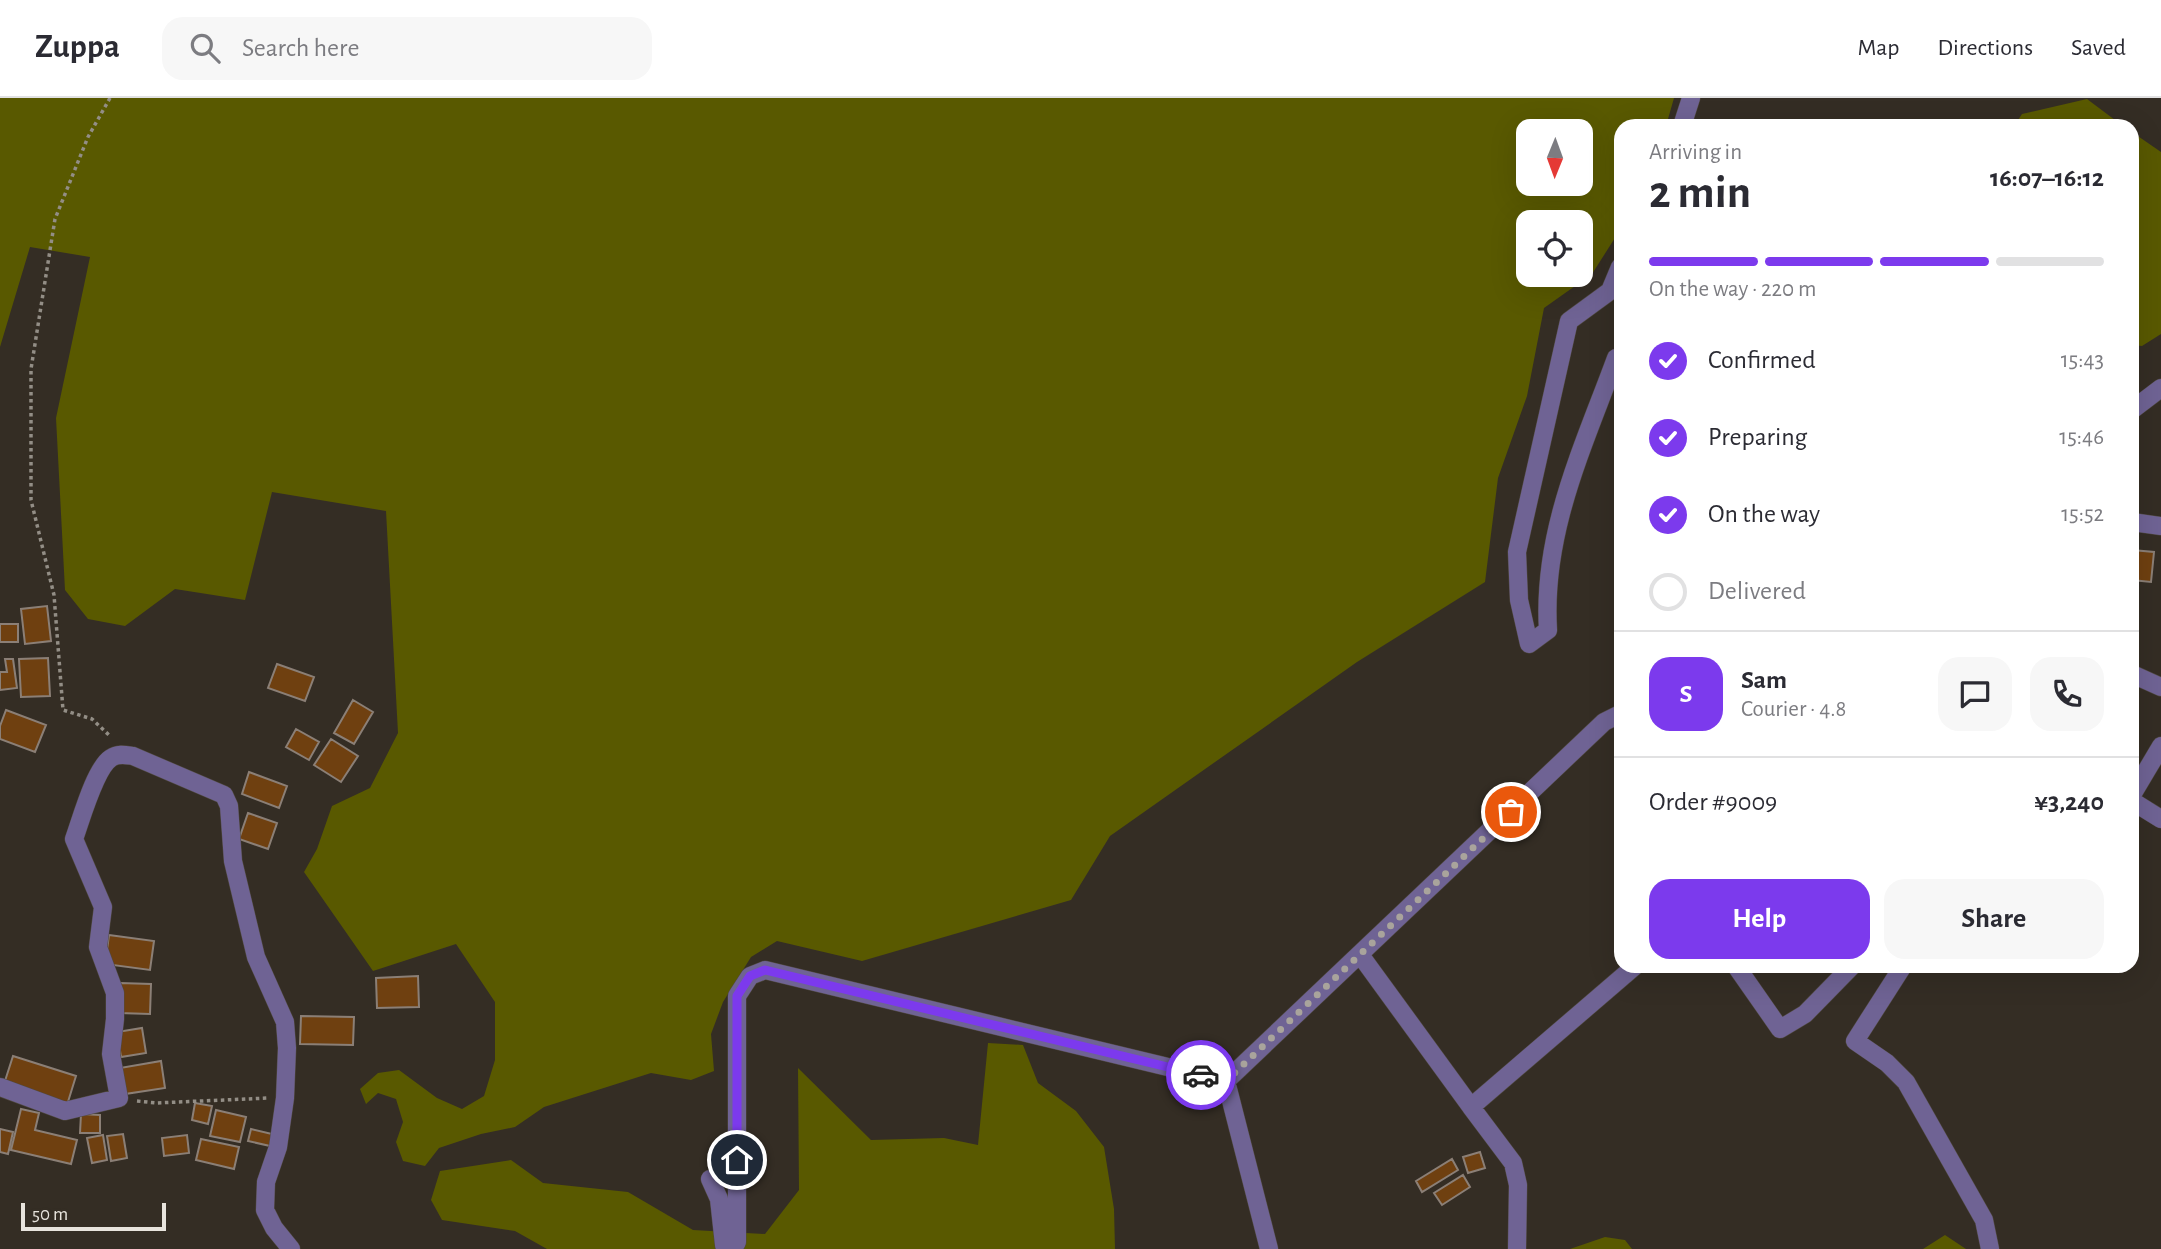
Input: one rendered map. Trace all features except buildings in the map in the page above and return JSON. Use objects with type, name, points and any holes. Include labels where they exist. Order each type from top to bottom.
[{"type":"street","points":[[1684,119],[1691,98]]},
{"type":"street","points":[[1614,281],[1610,291],[1569,321],[1517,552],[1519,600],[1529,644],[1548,630],[1546,593],[1558,516],[1614,363]]},
{"type":"street","points":[[2139,405],[2161,388]]},
{"type":"street","points":[[2139,523],[2161,526]]},
{"type":"street","points":[[2139,677],[2161,687]]},
{"type":"street","points":[[1226,1081],[1605,722],[1614,718]]},
{"type":"street","points":[[2139,782],[2161,746]]},
{"type":"street","points":[[0,1087],[65,1111],[119,1098],[111,1054],[115,993],[99,947],[103,907],[74,839],[100,769],[111,758],[121,754],[133,756],[224,795],[229,806],[233,861],[256,957],[285,1022],[285,1098],[278,1147],[266,1182],[265,1210],[274,1228],[291,1249]]},
{"type":"street","points":[[2139,805],[2161,819]]},
{"type":"street","points":[[1361,956],[1513,1163],[1518,1185],[1517,1249]]},
{"type":"street","points":[[710,1179],[719,1199],[724,1245],[732,1249],[737,1242],[737,996],[750,976],[765,970],[1226,1081]]},
{"type":"street","points":[[1471,1107],[1627,973]]},
{"type":"street","points":[[1741,973],[1780,1029],[1805,1014],[1845,973]]},
{"type":"street","points":[[1899,973],[1855,1041],[1887,1063],[1906,1082],[1984,1220],[1990,1249]]},
{"type":"street","points":[[1226,1081],[1269,1249]]},
{"type":"path","points":[[110,98],[89,137],[55,219],[31,369],[31,500],[54,596],[63,710],[92,719],[108,732],[121,754]]},
{"type":"path","points":[[119,1098],[156,1103],[285,1098]]},
{"type":"shaded area","points":[[0,98],[1674,98],[1668,119],[1614,119],[1614,239],[1593,272],[1593,210],[1516,210],[1516,287],[1574,287],[1544,308],[1527,396],[1498,478],[1485,582],[1357,662],[1110,836],[1071,900],[862,961],[777,941],[751,957],[723,1002],[711,1034],[714,1071],[691,1080],[651,1073],[544,1107],[515,1127],[481,1134],[439,1148],[425,1166],[403,1161],[396,1142],[403,1122],[396,1099],[378,1093],[366,1104],[360,1089],[378,1073],[399,1070],[437,1098],[462,1109],[484,1096],[495,1060],[495,1002],[456,944],[373,971],[304,872],[317,849],[332,806],[370,788],[398,733],[386,511],[272,492],[245,600],[175,589],[125,626],[88,619],[65,590],[56,418],[90,257],[30,247],[0,347]]},
{"type":"shaded area","points":[[2087,99],[2114,119],[2019,119],[2022,114]]},
{"type":"shaded area","points":[[2139,137],[2161,152],[2161,334],[2139,346]]},
{"type":"shaded area","points":[[988,1043],[1023,1045],[1038,1083],[1076,1111],[1104,1147],[1114,1209],[1115,1249],[547,1249],[515,1231],[442,1220],[431,1200],[440,1171],[511,1160],[543,1183],[628,1192],[693,1230],[765,1234],[799,1190],[798,1068],[871,1140],[944,1138],[978,1145]]},
{"type":"shaded area","points":[[1945,1235],[1966,1249],[1923,1249]]},
{"type":"shaded area","points":[[1605,1237],[1625,1240],[1632,1249],[1570,1249]]},
{"type":"way so far","points":[[1201,1075],[1226,1081],[1511,812]]},
{"type":"route","points":[[737,1160],[737,996],[750,976],[765,970],[1015,1028],[1201,1075]]}]
